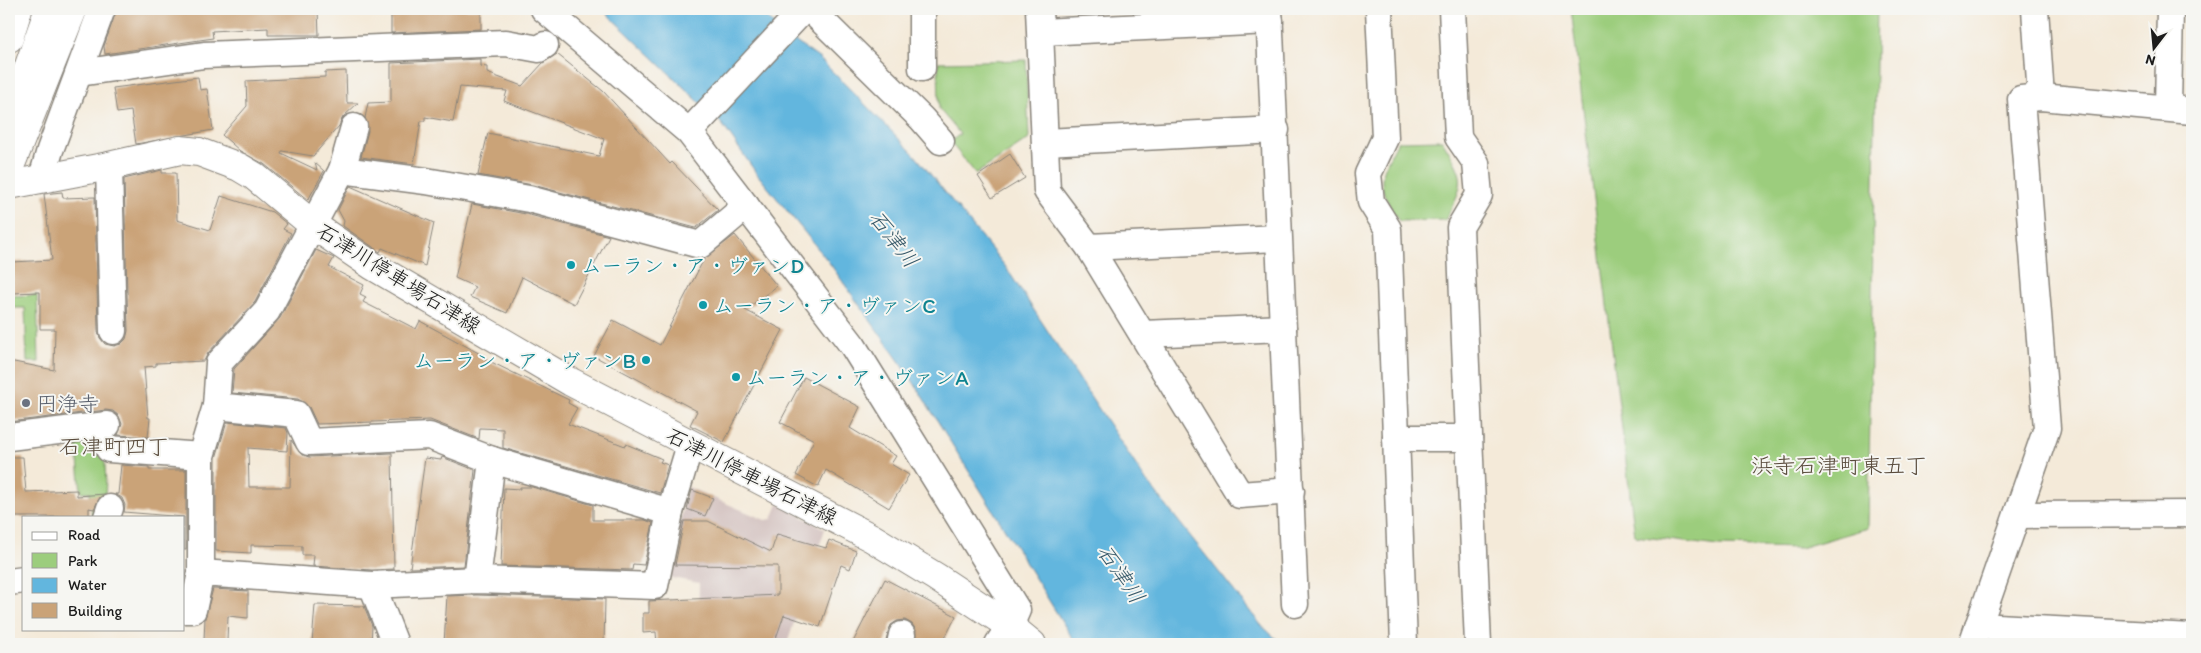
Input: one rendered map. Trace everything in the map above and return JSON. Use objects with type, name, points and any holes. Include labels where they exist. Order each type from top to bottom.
[{"type":"main road","points":[[9,38],[18,9]]},
{"type":"main road","points":[[9,124],[49,9]]},
{"type":"main road","points":[[9,169],[72,9]]},
{"type":"main road","name":"石津川停車場石津線","points":[[9,185],[180,150],[199,152],[239,167],[254,176],[314,225],[391,276],[571,382],[872,538],[1004,635],[1032,644]]},
{"type":"street","points":[[42,178],[53,142],[102,9]]},
{"type":"street","points":[[544,9],[689,132],[853,346],[1017,610],[1004,635]]},
{"type":"street","points":[[689,132],[804,9]]},
{"type":"street","points":[[810,9],[922,119],[941,141]]},
{"type":"street","points":[[922,9],[922,68]]},
{"type":"street","points":[[1379,9],[1385,138],[1368,174],[1371,202],[1388,229],[1404,644]]},
{"type":"street","points":[[1452,9],[1458,137],[1476,163],[1479,195],[1460,227],[1478,644]]},
{"type":"street","points":[[2035,9],[2041,97]]},
{"type":"street","points":[[2170,9],[2180,109],[2041,97],[2021,99],[2047,428],[1975,635],[2192,637]]},
{"type":"street","points":[[1290,491],[1240,495],[1089,248],[1047,191],[1040,20],[1270,15],[1276,130],[1278,238],[1283,328],[1290,491],[1294,604]]},
{"type":"street","points":[[79,73],[204,55],[506,43],[539,49],[545,45]]},
{"type":"street","points":[[185,610],[193,610],[201,573],[201,456],[216,406],[219,363],[267,311],[342,170],[354,127]]},
{"type":"street","points":[[1046,142],[1276,130]]},
{"type":"street","points":[[109,166],[113,331]]},
{"type":"street","points":[[342,170],[426,181],[529,199],[700,245],[746,206]]},
{"type":"street","points":[[1089,248],[1278,238]]},
{"type":"street","points":[[1143,334],[1283,328]]},
{"type":"street","points":[[216,406],[296,414],[309,442],[428,436],[492,460],[670,512]]},
{"type":"street","points":[[9,437],[108,437],[201,456]]},
{"type":"street","points":[[1396,438],[1469,438]]},
{"type":"street","points":[[201,573],[372,586],[477,580],[655,586],[670,512],[690,444]]},
{"type":"street","points":[[477,580],[492,460]]},
{"type":"street","points":[[2017,515],[2192,514]]},
{"type":"street","points":[[9,582],[22,580]]},
{"type":"street","points":[[372,586],[395,644]]},
{"type":"shaded area","points":[[688,487],[765,520],[772,519],[778,504],[825,529],[787,644],[698,644],[699,583],[667,577]]},
{"type":"green space","points":[[1571,9],[1877,9],[1868,528],[1800,548],[1718,546],[1635,536]]},
{"type":"green space","points":[[1026,60],[1029,139],[976,174],[950,142],[960,134],[939,109],[938,62]]},
{"type":"green space","points":[[1442,140],[1455,163],[1460,179],[1457,196],[1445,220],[1399,221],[1386,198],[1382,181],[1386,164],[1398,141]]},
{"type":"green space","points":[[37,295],[39,362],[27,362],[25,308],[9,308],[9,296]]},
{"type":"green space","points":[[103,437],[106,488],[100,516],[92,516],[90,492],[81,492],[76,438]]},
{"type":"water","name":"石津川","points":[[602,9],[757,9],[786,35],[820,59],[914,154],[1005,266],[1145,479],[1261,625],[1282,644],[1076,644],[909,375],[828,261],[757,174],[722,124]]},
{"type":"building","points":[[117,9],[318,9],[319,35],[268,35],[268,28],[212,31],[213,38],[105,54],[104,46]]},
{"type":"building","points":[[391,9],[481,9],[481,29],[391,33]]},
{"type":"building","points":[[557,54],[603,91],[670,164],[672,162],[718,210],[696,228],[533,185],[478,175],[488,133],[599,156],[604,139],[504,101],[507,91],[460,87],[453,122],[425,117],[425,121],[421,121],[414,164],[361,157],[368,131],[365,118],[368,103],[391,102],[391,63],[480,59],[480,66],[487,67],[487,73],[522,86],[543,63]]},
{"type":"building","points":[[346,71],[347,103],[358,103],[343,117],[339,126],[313,156],[282,151],[281,153],[317,170],[315,163],[324,171],[308,200],[264,164],[240,151],[222,135],[247,106],[246,81],[325,77],[325,72]]},
{"type":"building","points":[[198,77],[200,90],[207,89],[213,130],[136,144],[131,111],[117,113],[113,88]]},
{"type":"building","points":[[1010,154],[1025,178],[992,198],[978,176]]},
{"type":"building","points":[[162,170],[162,173],[176,173],[177,220],[210,230],[221,196],[272,212],[287,224],[283,229],[291,233],[255,302],[208,353],[204,361],[156,363],[156,366],[144,367],[148,418],[150,418],[148,437],[118,435],[122,424],[119,416],[113,411],[106,410],[9,422],[9,361],[54,370],[55,329],[40,329],[40,292],[13,293],[12,262],[52,260],[44,194],[62,192],[63,198],[95,197],[98,331],[100,338],[105,344],[114,346],[121,344],[126,339],[128,331],[124,179]]},
{"type":"building","points":[[350,186],[434,223],[425,266],[382,248],[380,252],[343,226],[344,221],[338,210]]},
{"type":"building","points":[[472,204],[526,214],[609,236],[574,304],[522,277],[507,313],[470,297],[475,287],[455,278]]},
{"type":"building","points":[[735,235],[777,286],[745,310],[783,330],[724,442],[690,425],[697,411],[594,356],[613,320],[660,345],[704,259]]},
{"type":"building","points":[[316,250],[334,258],[329,267],[364,285],[360,294],[366,297],[363,302],[416,329],[420,321],[484,356],[483,358],[569,400],[568,403],[577,408],[568,424],[662,459],[660,462],[668,465],[660,493],[503,448],[503,429],[480,428],[479,439],[430,420],[317,424],[309,407],[298,399],[232,393],[234,369],[280,318]]},
{"type":"building","points":[[804,377],[860,407],[850,428],[896,456],[891,464],[909,475],[889,508],[826,470],[818,487],[796,475],[814,440],[780,422]]},
{"type":"building","points":[[227,422],[286,428],[288,433],[287,451],[248,448],[249,487],[290,487],[291,440],[301,454],[309,457],[392,453],[394,569],[372,570],[313,566],[314,555],[302,555],[302,546],[251,545],[251,553],[216,551],[216,458]]},
{"type":"building","points":[[9,457],[23,457],[26,492],[77,490],[77,496],[105,494],[100,497],[94,509],[89,508],[89,516],[9,517]]},
{"type":"building","points":[[442,457],[475,470],[464,566],[410,568],[425,458],[441,460]]},
{"type":"building","points":[[121,465],[149,467],[149,470],[186,470],[186,550],[185,516],[124,512],[125,505],[122,498],[115,494],[118,494]]},
{"type":"building","points":[[520,487],[532,487],[593,505],[593,520],[645,520],[653,523],[644,565],[633,564],[632,570],[501,566],[504,488],[520,489]]},
{"type":"building","points":[[692,490],[713,498],[705,516],[687,509]]},
{"type":"building","points":[[684,521],[708,521],[771,552],[777,534],[826,548],[829,540],[856,551],[850,569],[841,565],[820,627],[784,615],[774,644],[657,644],[656,632],[643,633],[643,613],[649,613],[649,601],[778,595],[778,566],[675,565]]},
{"type":"building","points":[[885,579],[956,616],[942,644],[915,644],[916,630],[912,624],[905,620],[897,621],[891,625],[885,644],[852,644]]},
{"type":"building","points":[[213,589],[248,591],[248,618],[228,616],[227,641],[204,640],[205,618]]},
{"type":"building","points":[[477,595],[605,599],[604,644],[444,644],[447,596]]},
{"type":"building","points":[[315,605],[364,606],[372,626],[371,644],[312,644]]},
{"type":"place","name":"ムーラン・ア・ヴァンD","points":[[571,265]]},
{"type":"place","name":"ムーラン・ア・ヴァンC","points":[[703,305]]},
{"type":"place","name":"ムーラン・ア・ヴァンB","points":[[646,360]]},
{"type":"place","name":"ムーラン・ア・ヴァンA","points":[[736,377]]},
{"type":"place","name":"円浄寺","points":[[26,403]]},
{"type":"district","name":"石津町四丁","points":[[114,446]]},
{"type":"district","name":"浜寺石津町東五丁","points":[[1839,465]]}]
